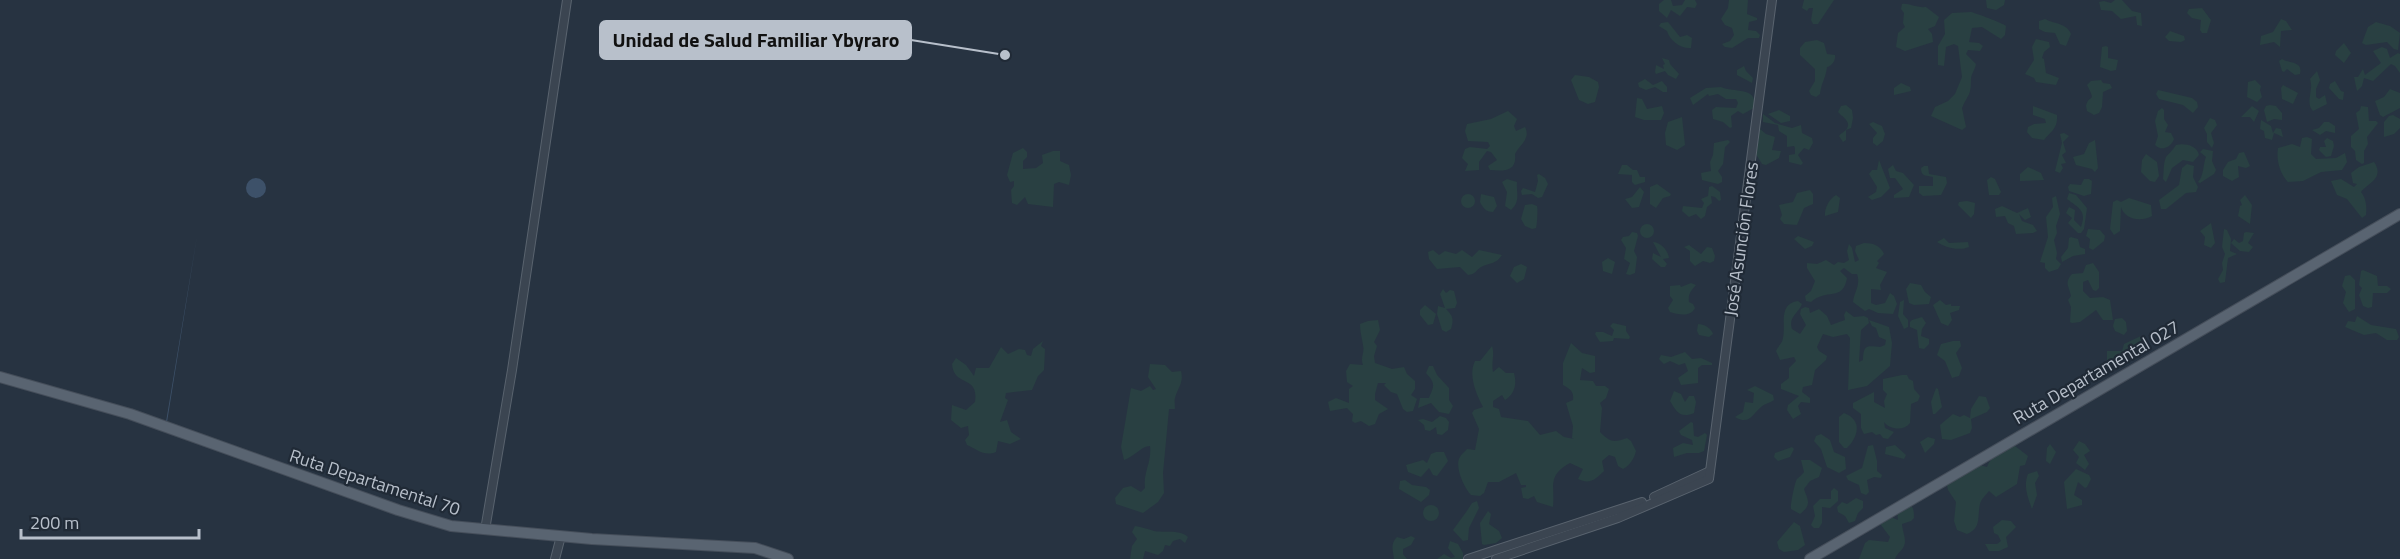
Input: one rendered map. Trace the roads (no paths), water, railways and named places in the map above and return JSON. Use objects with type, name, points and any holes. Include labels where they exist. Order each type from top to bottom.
[{"type":"main road","name":"Ruta Departamental 027","points":[[1810,559],[2400,214]]},
{"type":"main road","name":"Ruta Departamental 70","points":[[0,377],[130,414],[398,510],[463,528],[755,548],[788,559]]},
{"type":"street","points":[[486,530],[514,359],[567,0]]},
{"type":"street","name":"José Asunción Flores","points":[[1710,475],[1773,0]]},
{"type":"street","points":[[1468,559],[1637,504],[1710,475]]},
{"type":"street","points":[[1496,559],[1618,518],[1710,475]]},
{"type":"street","points":[[555,559],[561,536]]},
{"type":"water","points":[[256,178],[263,181],[266,188],[263,195],[256,198],[249,195],[246,188],[249,181]]},
{"type":"water","points":[[198,230],[167,422],[166,422]]},
{"type":"place","name":"Unidad de Salud Familiar Ybyraro","points":[[1005,55]]}]
